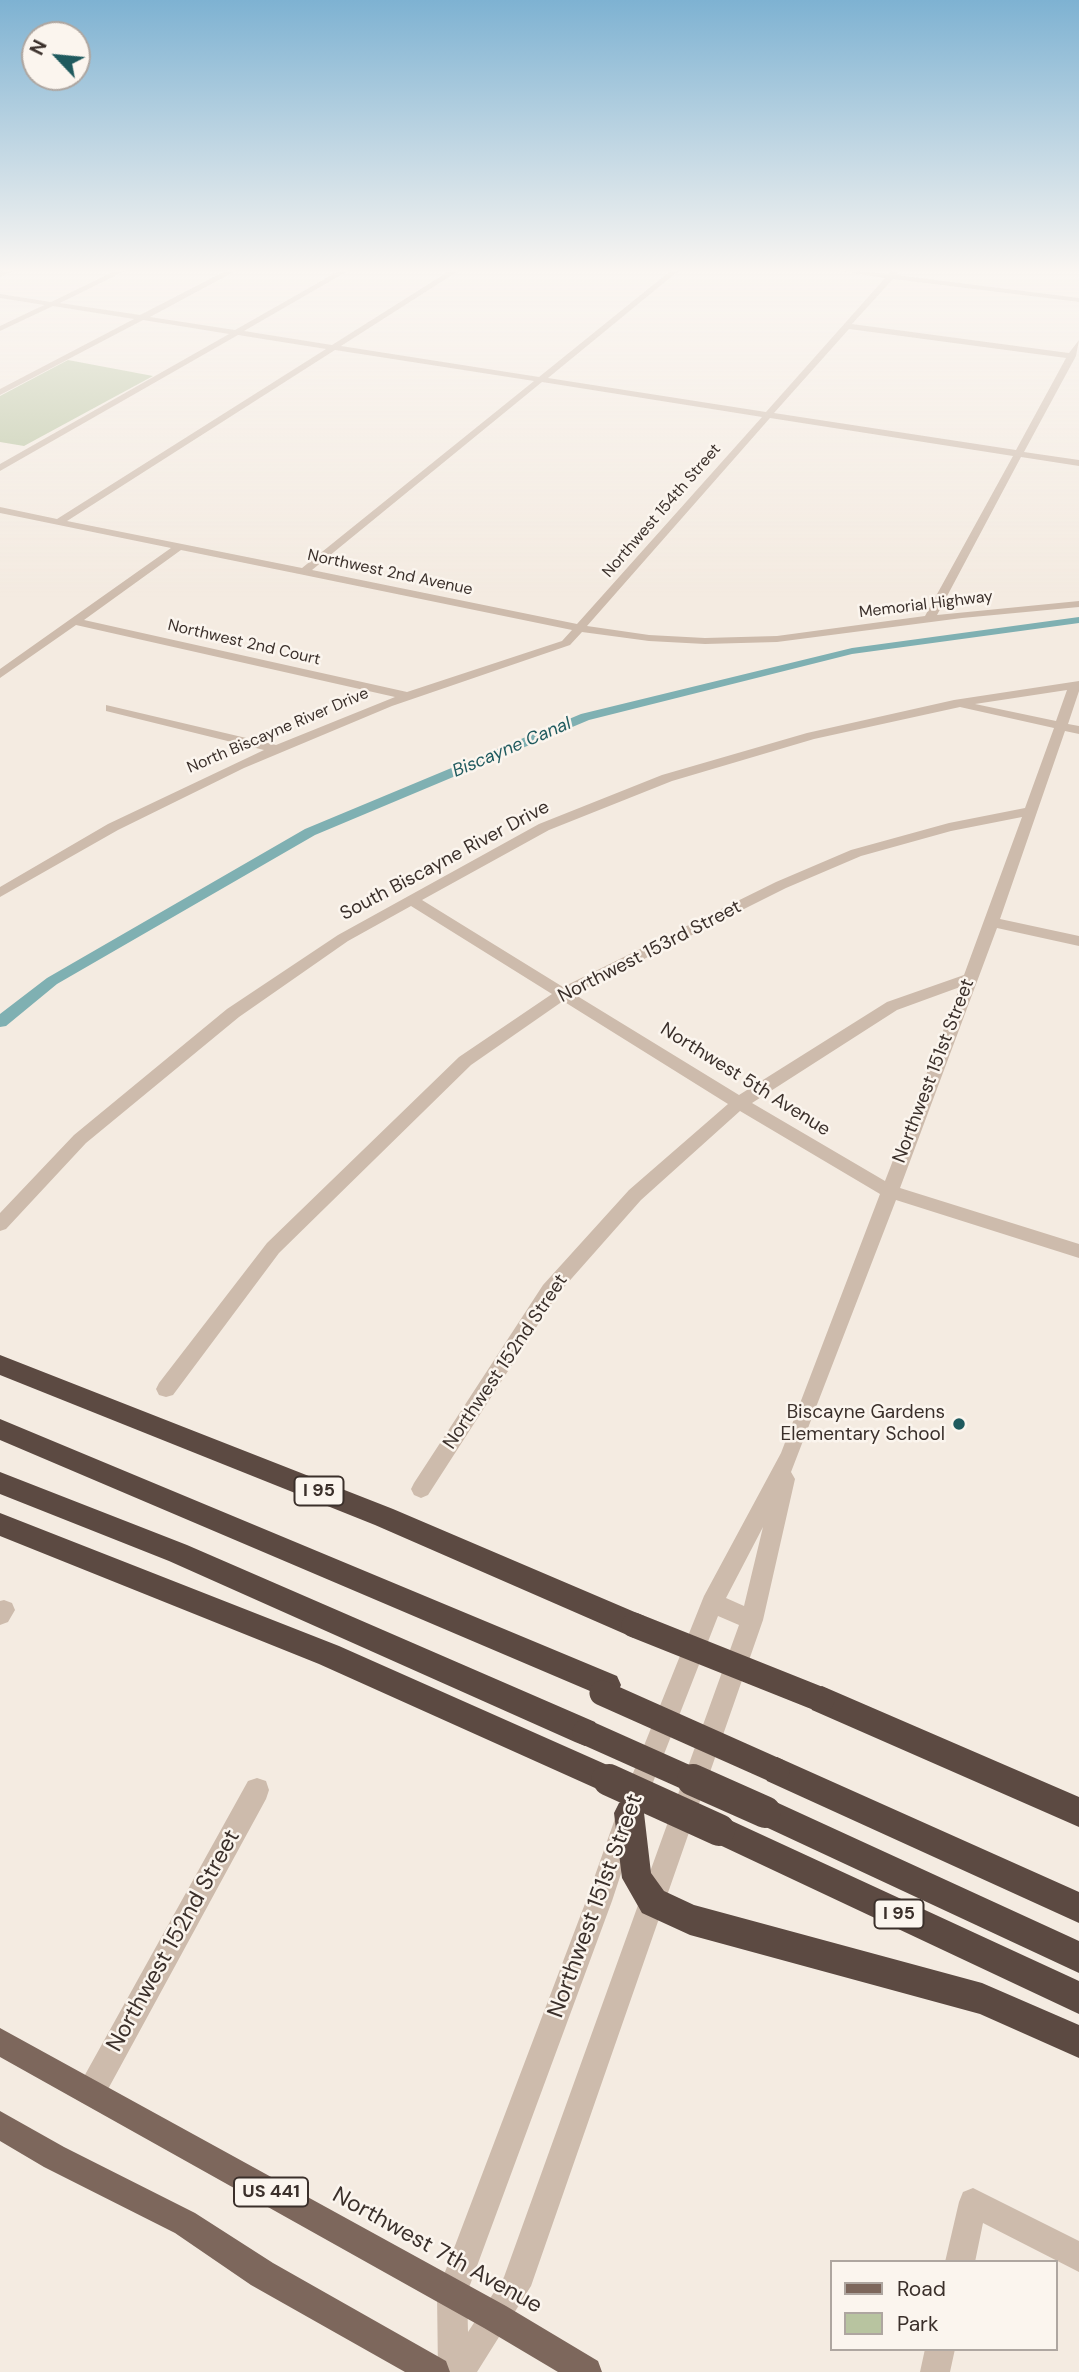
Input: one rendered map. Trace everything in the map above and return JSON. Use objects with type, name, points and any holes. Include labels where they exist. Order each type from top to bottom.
[{"type":"highway","name":"I 95","points":[[0,1365],[384,1517],[634,1625],[822,1700],[1079,1812]]},
{"type":"highway","points":[[0,1429],[604,1689],[1079,1898]]},
{"type":"highway","points":[[0,1438],[604,1689]]},
{"type":"highway","points":[[0,1483],[178,1553],[765,1812],[1079,1957]]},
{"type":"highway","name":"I 95","points":[[0,1524],[329,1655],[719,1830],[1079,1998]]},
{"type":"highway","points":[[778,1767],[1079,1908]]},
{"type":"highway","points":[[629,1813],[636,1878],[653,1902],[690,1920],[982,1999],[1079,2042]]},
{"type":"main road","name":"Northwest 7th Avenue","points":[[0,2042],[495,2317],[587,2372]]},
{"type":"main road","points":[[0,2125],[54,2157],[185,2223],[261,2274],[435,2372]]},
{"type":"street","points":[[0,392],[26,379]]},
{"type":"street","points":[[0,468],[155,379]]},
{"type":"street","points":[[58,522],[284,379]]},
{"type":"street","points":[[533,379],[1079,463]]},
{"type":"street","name":"Northwest 154th Street","points":[[581,628],[800,379]]},
{"type":"street","points":[[929,619],[1059,379]]},
{"type":"street","points":[[304,572],[541,380]]},
{"type":"street","name":"Northwest 2nd Avenue","points":[[0,510],[634,637],[693,641],[778,639]]},
{"type":"street","points":[[0,674],[179,547]]},
{"type":"street","name":"Memorial Highway","points":[[778,639],[929,619],[1079,604]]},
{"type":"street","name":"Northwest 2nd Court","points":[[74,621],[407,696]]},
{"type":"street","name":"North Biscayne River Drive","points":[[0,892],[153,806],[276,749],[407,696],[563,645],[581,628]]},
{"type":"street","name":"South Biscayne River Drive","points":[[0,1224],[80,1139],[233,1013],[344,938],[544,827],[667,778],[811,736],[954,704],[1077,685]]},
{"type":"street","name":"Northwest 151st Street","points":[[453,2372],[452,2293],[599,1901],[629,1813],[712,1603],[790,1455],[992,922],[1060,726],[1077,685]]},
{"type":"street","points":[[954,704],[1079,730]]},
{"type":"street","points":[[110,708],[276,749]]},
{"type":"street","name":"Northwest 153rd Street","points":[[166,1389],[273,1248],[466,1061],[565,993],[781,885],[856,853],[949,827],[1030,811]]},
{"type":"street","name":"Northwest 5th Avenue","points":[[410,899],[739,1103],[889,1191],[1079,1251]]},
{"type":"street","points":[[992,922],[1079,942]]},
{"type":"street","name":"Northwest 152nd Street","points":[[421,1489],[550,1290],[635,1195],[739,1103],[892,1006],[970,978]]},
{"type":"street","name":"Northwest 151st Street","points":[[459,2372],[516,2286],[752,1620],[790,1455]]},
{"type":"street","points":[[712,1603],[752,1620]]},
{"type":"street","name":"Northwest 152nd Street","points":[[91,2092],[257,1790]]},
{"type":"street","points":[[960,2260],[973,2202],[1079,2257]]},
{"type":"street","points":[[935,2372],[940,2351]]},
{"type":"green space","points":[[33,379],[148,379],[24,446],[0,442],[0,396]]},
{"type":"waterway","name":"Biscayne Canal","points":[[0,1022],[52,981],[310,832],[585,717],[852,651],[1079,620]]},
{"type":"place","name":"Biscayne Gardens Elementary School","points":[[959,1424]]}]
